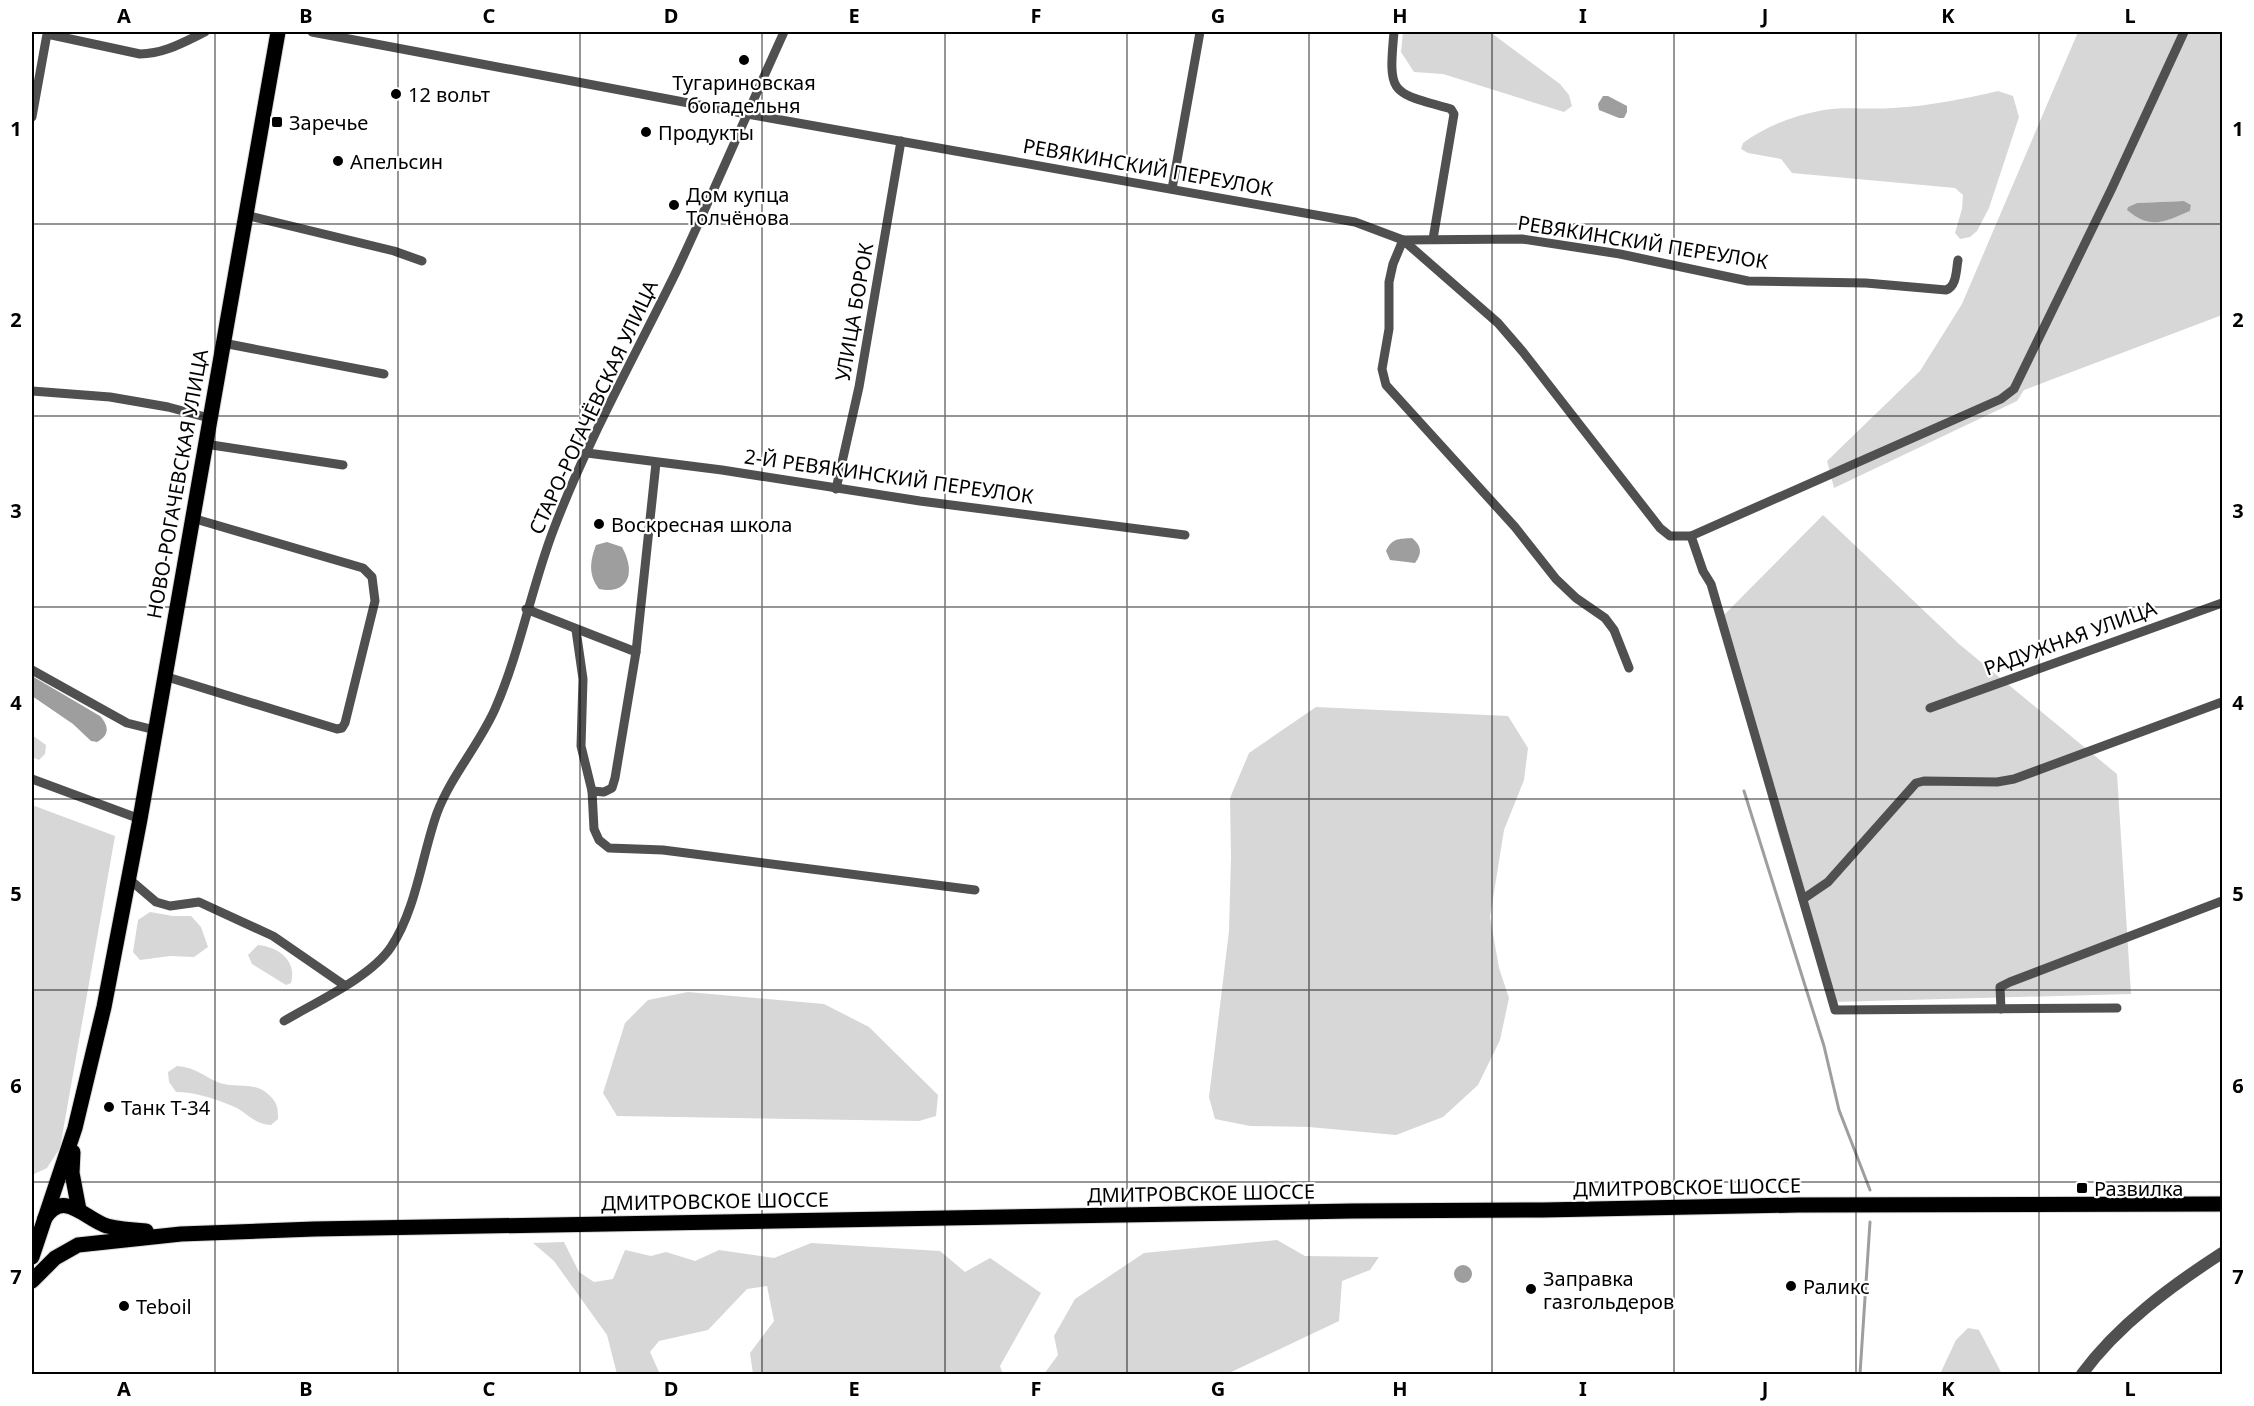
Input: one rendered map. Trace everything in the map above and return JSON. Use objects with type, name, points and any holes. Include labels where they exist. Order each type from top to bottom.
[{"type":"main road","name":"НОВО-РОГАЧЕВСКАЯ УЛИЦА","points":[[75,1128],[89,1073],[129,879],[278,32]]},
{"type":"main road","points":[[32,1281],[55,1258],[84,1239],[87,1231],[87,1222],[81,1212],[72,1161],[75,1128]]},
{"type":"main road","points":[[32,1257],[75,1128]]},
{"type":"main road","name":"ДМИТРОВСКОЕ ШОССЕ","points":[[181,1234],[349,1228],[1352,1211],[1798,1205],[2223,1204]]},
{"type":"main road","points":[[60,1206],[73,1207],[106,1226],[181,1234],[74,1246],[55,1246],[45,1235],[44,1223],[49,1212],[60,1206]]},
{"type":"street","points":[[32,117],[47,34],[140,54],[151,54],[165,51],[205,32]]},
{"type":"street","name":"РЕВЯКИНСКИЙ ПЕРЕУЛОК","points":[[312,32],[747,114],[1355,222],[1403,240],[1522,239],[1620,254],[1748,280],[1866,283],[1946,290],[1954,283],[1958,260]]},
{"type":"street","name":"СТАРО-РОГАЧЁВСКАЯ УЛИЦА","points":[[284,1021],[373,968],[391,947],[405,920],[438,812],[493,713],[505,685],[526,609],[552,533],[587,453],[676,271],[784,32]]},
{"type":"street","points":[[1172,189],[1200,32]]},
{"type":"street","points":[[1394,32],[1391,74],[1395,86],[1406,96],[1451,109],[1454,114],[1433,239]]},
{"type":"street","points":[[1629,668],[1614,630],[1605,618],[1576,598],[1556,579],[1515,527],[1386,385],[1382,369],[1389,329],[1389,282],[1393,264],[1403,240],[1504,330],[1531,361],[1660,528],[1670,537],[1691,536],[2001,399],[2014,389],[2112,188],[2184,32]]},
{"type":"street","name":"УЛИЦА БОРОК","points":[[836,489],[859,387],[901,141]]},
{"type":"street","points":[[245,214],[422,261]]},
{"type":"street","points":[[223,343],[384,374]]},
{"type":"street","points":[[32,391],[110,397],[168,407],[209,418]]},
{"type":"street","points":[[205,444],[342,465]]},
{"type":"street","name":"2-Й РЕВЯКИНСКИЙ ПЕРЕУЛОК","points":[[587,453],[722,470],[836,489],[1185,535]]},
{"type":"street","points":[[592,792],[604,792],[612,788],[615,778],[636,652],[656,463]]},
{"type":"street","points":[[164,676],[337,729],[342,728],[375,601],[372,577],[363,568],[192,518]]},
{"type":"street","points":[[1691,536],[1703,570],[1711,584],[1835,1010],[2117,1008]]},
{"type":"street","name":"РАДУЖНАЯ УЛИЦА","points":[[1930,708],[2223,603]]},
{"type":"street","points":[[526,609],[636,652]]},
{"type":"street","points":[[576,630],[583,679],[580,746],[592,792],[594,829],[599,840],[609,848],[663,850],[975,890]]},
{"type":"street","points":[[32,670],[127,723],[155,730]]},
{"type":"street","points":[[1803,898],[1828,882],[1917,783],[1931,781],[1997,782],[2014,779],[2223,702]]},
{"type":"street","points":[[32,779],[140,819]]},
{"type":"street","points":[[129,879],[156,902],[170,906],[199,902],[273,936],[344,985]]},
{"type":"street","points":[[2001,1009],[2000,987],[2010,982],[2223,901]]},
{"type":"street","points":[[2082,1374],[2121,1330],[2152,1304],[2223,1253]]},
{"type":"shaded area","points":[[1403,32],[1490,32],[1560,84],[1569,95],[1572,106],[1564,112],[1443,74],[1414,72],[1401,52]]},
{"type":"shaded area","points":[[2078,32],[2222,32],[2222,315],[2024,390],[2017,401],[1834,488],[1827,461],[1920,371],[1962,304]],"holes":[[[2184,201],[2191,205],[2190,211],[2168,220],[2128,207],[2137,203]]]},
{"type":"shaded area","points":[[1998,91],[2013,96],[2019,117],[1989,208],[1977,231],[1970,237],[1960,239],[1955,233],[1962,209],[1963,195],[1955,188],[1792,173],[1781,159],[1748,153],[1741,149],[1743,143],[1760,132],[1809,113],[1837,109],[1920,106]]},
{"type":"shaded area","points":[[1603,96],[1608,96],[1627,106],[1624,118],[1599,110],[1598,104]]},
{"type":"shaded area","points":[[2184,201],[2191,205],[2190,211],[2165,221],[2143,220],[2127,210],[2128,207],[2137,203]]},
{"type":"shaded area","points":[[1823,515],[1959,644],[2117,774],[2131,994],[1834,1002],[1780,840],[1719,620]]},
{"type":"shaded area","points":[[1412,538],[1420,549],[1415,563],[1390,560],[1386,551],[1393,541]]},
{"type":"shaded area","points":[[607,542],[622,547],[629,572],[624,584],[610,590],[599,589],[595,584],[591,568],[596,545]]},
{"type":"shaded area","points":[[32,676],[100,716],[107,730],[104,736],[97,742],[91,741],[73,724],[32,696]]},
{"type":"shaded area","points":[[1316,707],[1508,716],[1528,748],[1524,780],[1504,830],[1490,917],[1499,968],[1509,998],[1500,1040],[1478,1085],[1443,1117],[1396,1135],[1309,1127],[1250,1126],[1215,1119],[1209,1097],[1229,931],[1230,798],[1249,753]]},
{"type":"shaded area","points":[[32,735],[46,745],[45,754],[39,760],[32,757]]},
{"type":"shaded area","points":[[32,805],[115,836],[60,1148],[47,1168],[32,1175]]},
{"type":"shaded area","points":[[150,912],[191,916],[201,927],[208,947],[194,957],[170,956],[140,960],[133,952],[138,920]]},
{"type":"shaded area","points":[[258,945],[266,946],[285,956],[291,968],[291,983],[286,985],[252,964],[248,955]]},
{"type":"shaded area","points":[[688,992],[824,1004],[869,1027],[938,1095],[936,1116],[919,1121],[617,1116],[603,1093],[625,1023],[648,1000]]},
{"type":"shaded area","points":[[177,1066],[195,1070],[220,1083],[254,1087],[266,1092],[275,1103],[278,1119],[271,1125],[264,1124],[217,1100],[197,1094],[176,1092],[169,1082],[168,1072]]},
{"type":"shaded area","points":[[1277,1240],[1305,1256],[1379,1257],[1370,1270],[1342,1281],[1339,1321],[1227,1374],[1044,1374],[1058,1355],[1054,1336],[1075,1299],[1144,1253]]},
{"type":"shaded area","points":[[564,1242],[579,1272],[594,1282],[613,1279],[625,1250],[651,1256],[666,1252],[695,1261],[719,1250],[774,1258],[811,1243],[940,1251],[965,1272],[990,1258],[1041,1293],[1000,1366],[1003,1374],[753,1374],[750,1353],[774,1321],[767,1286],[747,1289],[708,1330],[659,1341],[650,1352],[660,1374],[617,1374],[607,1335],[554,1261],[533,1243]]},
{"type":"shaded area","points":[[1463,1265],[1469,1268],[1472,1274],[1469,1280],[1463,1283],[1457,1280],[1454,1274],[1457,1268]]},
{"type":"shaded area","points":[[1968,1328],[1979,1330],[2002,1374],[1940,1374],[1956,1340]]},
{"type":"waterway","points":[[1744,791],[1824,1046],[1839,1110],[1870,1190]]},
{"type":"waterway","points":[[1860,1374],[1870,1222]]},
{"type":"place","name":"Тугариновская богадельня","points":[[744,60]]},
{"type":"place","name":"12 вольт","points":[[396,94]]},
{"type":"place","name":"Заречье","points":[[277,122]]},
{"type":"place","name":"Продукты","points":[[646,132]]},
{"type":"place","name":"Апельсин","points":[[338,161]]},
{"type":"place","name":"Дом купца Толчёнова","points":[[674,205]]},
{"type":"place","name":"Воскресная школа","points":[[599,524]]},
{"type":"place","name":"Танк Т-34","points":[[109,1107]]},
{"type":"place","name":"Развилка","points":[[2082,1188]]},
{"type":"place","name":"Раликс","points":[[1791,1286]]},
{"type":"place","name":"Заправка газгольдеров","points":[[1531,1289]]},
{"type":"place","name":"Teboil","points":[[124,1306]]}]
